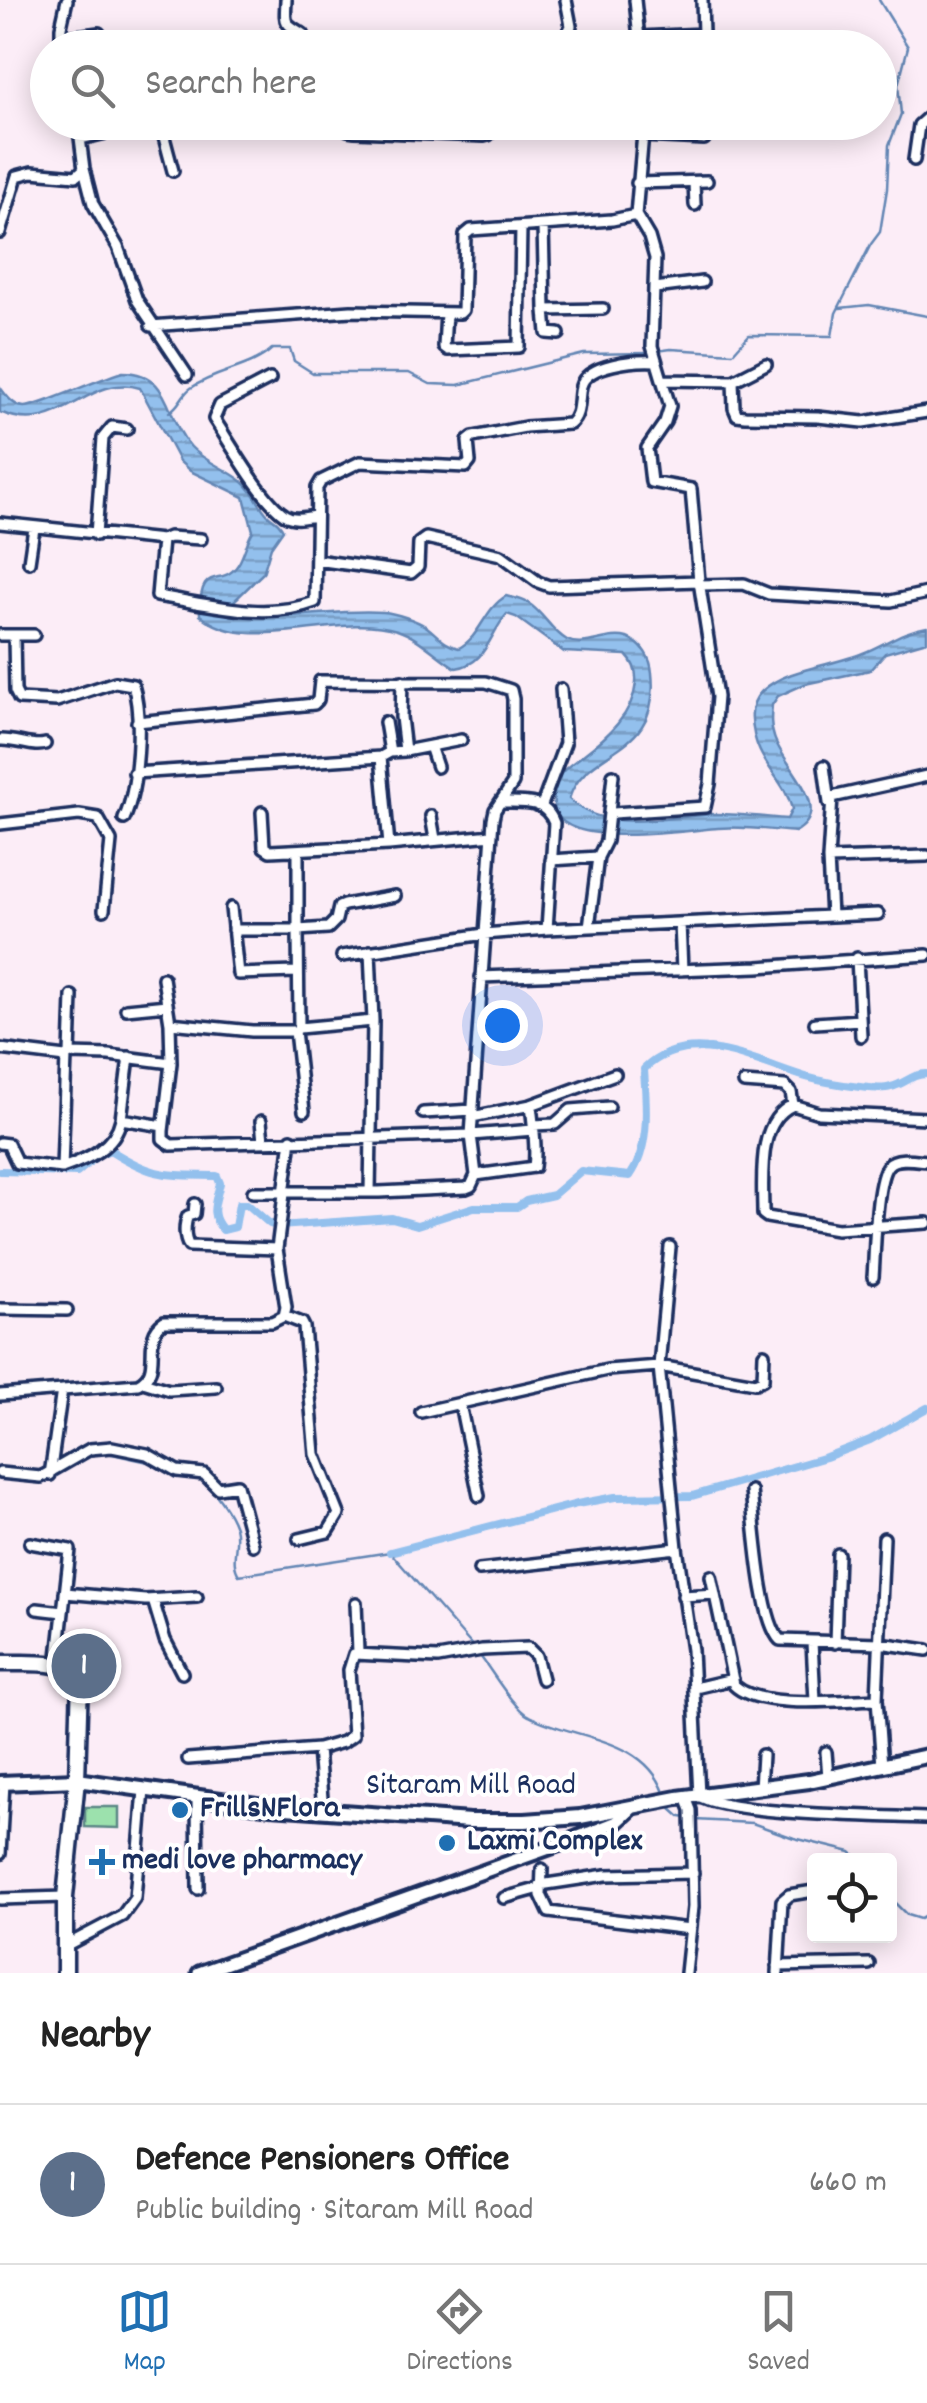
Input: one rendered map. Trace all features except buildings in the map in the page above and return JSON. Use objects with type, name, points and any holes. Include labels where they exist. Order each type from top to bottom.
[{"type":"main road","points":[[0,1663],[57,1666],[74,1671],[80,1678],[77,1780],[64,1896],[65,1973]]},
{"type":"main road","name":"Sitaram Mill Road","points":[[2,1783],[77,1780],[323,1811],[480,1821],[580,1818],[828,1777],[927,1756]]},
{"type":"street","points":[[63,30],[67,0]]},
{"type":"street","points":[[286,0],[285,21],[294,30]]},
{"type":"street","points":[[566,0],[569,30]]},
{"type":"street","points":[[635,0],[639,30]]},
{"type":"street","points":[[702,0],[703,30]]},
{"type":"street","points":[[914,160],[919,125],[927,118]]},
{"type":"street","points":[[80,140],[93,204],[118,247],[137,300],[151,326],[188,375]]},
{"type":"street","points":[[165,140],[173,171]]},
{"type":"street","points":[[608,816],[700,808],[708,802],[717,697],[699,583],[691,489],[651,482],[647,448],[665,422],[670,406],[654,354],[655,258],[650,237],[636,215],[641,140]]},
{"type":"street","points":[[0,233],[17,176],[32,172],[76,176],[84,169]]},
{"type":"street","points":[[636,182],[707,182]]},
{"type":"street","points":[[694,182],[695,205]]},
{"type":"street","points":[[151,326],[350,311],[463,310],[465,235],[478,228],[636,215]]},
{"type":"street","points":[[543,225],[546,333],[559,334]]},
{"type":"street","points":[[446,313],[444,346],[448,350],[518,347],[521,227]]},
{"type":"street","points":[[655,288],[702,282]]},
{"type":"street","points":[[546,310],[603,309]]},
{"type":"street","points":[[162,540],[157,596],[252,610],[296,610],[316,602],[316,516],[321,482],[360,462],[466,468],[470,462],[468,441],[473,437],[525,427],[570,424],[577,416],[586,375],[654,354]]},
{"type":"street","points":[[663,380],[733,381],[766,364]]},
{"type":"street","points":[[270,379],[220,405],[214,419],[259,486],[286,516],[316,516]]},
{"type":"street","points":[[733,381],[737,415],[863,422],[927,412]]},
{"type":"street","points":[[96,536],[103,438],[112,428],[127,429]]},
{"type":"street","points":[[0,523],[96,536],[201,539]]},
{"type":"street","points":[[29,562],[34,528]]},
{"type":"street","points":[[316,560],[411,573],[418,566],[419,543],[426,538],[502,554],[549,586],[744,584],[769,594],[891,601],[927,593]]},
{"type":"street","points":[[0,635],[34,634]]},
{"type":"street","points":[[14,635],[15,692],[19,699],[57,701],[105,684],[128,682],[135,692],[134,773],[130,808],[124,819]]},
{"type":"street","points":[[137,722],[314,704],[320,681],[486,682],[512,690],[513,782],[495,810],[492,835],[471,1134],[476,1175],[471,1186],[370,1192],[253,1192]]},
{"type":"street","points":[[402,682],[405,751]]},
{"type":"street","points":[[542,805],[565,743],[561,689]]},
{"type":"street","points":[[385,722],[390,845]]},
{"type":"street","points":[[0,740],[45,744]]},
{"type":"street","points":[[134,773],[386,755],[461,740]]},
{"type":"street","points":[[430,746],[437,767]]},
{"type":"street","points":[[824,766],[829,806],[831,916]]},
{"type":"street","points":[[589,927],[598,857],[606,841],[613,775]]},
{"type":"street","points":[[829,806],[832,796],[840,792],[927,776]]},
{"type":"street","points":[[501,802],[542,805],[554,823],[548,929]]},
{"type":"street","points":[[262,812],[266,850],[298,852],[492,835]]},
{"type":"street","points":[[0,824],[79,815],[98,818],[111,841],[104,910]]},
{"type":"street","points":[[431,816],[435,840]]},
{"type":"street","points":[[298,852],[297,1030],[304,1112]]},
{"type":"street","points":[[828,859],[927,856]]},
{"type":"street","points":[[552,860],[598,857]]},
{"type":"street","points":[[233,930],[328,928],[333,926],[339,907],[395,896]]},
{"type":"street","points":[[232,908],[238,974],[296,972]]},
{"type":"street","points":[[342,956],[484,934],[878,914]]},
{"type":"street","points":[[680,923],[682,970]]},
{"type":"street","points":[[370,952],[370,1192]]},
{"type":"street","points":[[482,976],[682,970],[927,954]]},
{"type":"street","points":[[858,958],[861,1036]]},
{"type":"street","points":[[164,978],[171,1062],[163,1138],[171,1145],[471,1134],[555,1124],[571,1110],[609,1107]]},
{"type":"street","points":[[62,1168],[72,996]]},
{"type":"street","points":[[126,1008],[167,1005]]},
{"type":"street","points":[[815,1023],[860,1020]]},
{"type":"street","points":[[170,1023],[252,1031],[373,1021]]},
{"type":"street","points":[[0,1049],[171,1062]]},
{"type":"street","points":[[0,1143],[8,1144],[17,1163],[62,1168],[110,1143],[118,1134],[129,1057]]},
{"type":"street","points":[[423,1113],[472,1113],[531,1105],[615,1074]]},
{"type":"street","points":[[744,1082],[785,1086],[791,1092],[793,1105]]},
{"type":"street","points":[[476,1175],[534,1168],[531,1105]]},
{"type":"street","points":[[927,1118],[818,1112],[793,1105],[782,1110],[773,1120],[766,1142],[764,1214],[781,1222],[837,1229],[927,1224]]},
{"type":"street","points":[[121,1119],[163,1126]]},
{"type":"street","points":[[262,1121],[263,1141]]},
{"type":"street","points":[[228,1143],[229,1128]]},
{"type":"street","points":[[284,1316],[278,1250],[291,1139]]},
{"type":"street","points":[[873,1277],[878,1200],[889,1164],[897,1160],[927,1161]]},
{"type":"street","points":[[195,1204],[194,1214],[186,1222],[186,1241],[190,1246],[278,1250]]},
{"type":"street","points":[[670,1246],[659,1366],[676,1548],[695,1688],[689,1800],[693,1873],[686,1973]]},
{"type":"street","points":[[0,1309],[68,1310]]},
{"type":"street","points":[[143,1382],[152,1370],[156,1326],[164,1322],[272,1322],[284,1316],[302,1323],[314,1454],[339,1514],[328,1532],[300,1539]]},
{"type":"street","points":[[421,1412],[606,1370],[659,1366],[755,1383],[763,1378],[764,1354]]},
{"type":"street","points":[[0,1395],[143,1382],[169,1390],[216,1387]]},
{"type":"street","points":[[50,1475],[62,1390]]},
{"type":"street","points":[[460,1404],[479,1496]]},
{"type":"street","points":[[0,1473],[33,1478],[50,1475],[90,1449],[147,1454],[177,1471],[204,1474],[218,1488],[236,1484],[252,1546]]},
{"type":"street","points":[[752,1491],[773,1632],[780,1640],[880,1643],[927,1650]]},
{"type":"street","points":[[882,1766],[877,1698],[884,1538]]},
{"type":"street","points":[[30,1543],[70,1550],[57,1666]]},
{"type":"street","points":[[479,1570],[676,1548]]},
{"type":"street","points":[[835,1642],[838,1554]]},
{"type":"street","points":[[711,1576],[733,1679],[739,1690],[815,1701],[877,1698]]},
{"type":"street","points":[[65,1593],[153,1600],[197,1597]]},
{"type":"street","points":[[683,1596],[714,1594]]},
{"type":"street","points":[[153,1600],[165,1640],[182,1672]]},
{"type":"street","points":[[188,1759],[318,1749],[352,1736],[350,1662],[358,1652],[356,1603]]},
{"type":"street","points":[[37,1609],[63,1612]]},
{"type":"street","points":[[812,1642],[815,1701]]},
{"type":"street","points":[[358,1652],[438,1658],[528,1648],[536,1656],[542,1679]]},
{"type":"street","points":[[695,1688],[733,1679]]},
{"type":"street","points":[[318,1749],[323,1811]]},
{"type":"street","points":[[826,1752],[828,1777]]},
{"type":"street","points":[[760,1788],[762,1755]]},
{"type":"street","points":[[0,1854],[2,1783]]},
{"type":"street","points":[[65,1946],[122,1916],[135,1898],[144,1790]]},
{"type":"street","points":[[197,1797],[198,1890]]},
{"type":"street","points":[[689,1800],[927,1818]]},
{"type":"street","points":[[199,1973],[600,1829],[631,1810]]},
{"type":"street","points":[[542,1870],[543,1904],[558,1916],[690,1929]]},
{"type":"street","points":[[504,1898],[540,1886],[606,1875],[693,1873]]},
{"type":"street","points":[[807,1892],[788,1895],[782,1901],[778,1970],[870,1964]]},
{"type":"street","points":[[0,1899],[64,1896]]},
{"type":"green space","points":[[85,1807],[119,1807],[119,1828],[85,1827]]},
{"type":"water","points":[[123,372],[151,380],[166,399],[191,447],[243,482],[283,530],[271,547],[263,573],[233,602],[234,613],[388,613],[422,624],[459,648],[473,637],[492,608],[506,596],[533,607],[567,640],[581,643],[620,637],[642,648],[652,673],[652,701],[645,721],[620,748],[590,768],[569,799],[600,817],[639,821],[715,814],[787,819],[792,809],[788,797],[763,758],[754,734],[752,712],[759,694],[784,677],[863,653],[910,631],[927,627],[927,641],[885,653],[870,670],[805,684],[778,696],[772,705],[773,733],[803,786],[811,811],[795,832],[727,828],[626,835],[577,829],[561,820],[554,805],[555,785],[562,772],[610,732],[630,705],[636,675],[626,655],[564,652],[507,614],[475,661],[456,668],[397,630],[347,626],[267,633],[220,627],[200,615],[201,598],[208,581],[234,570],[242,557],[253,531],[244,497],[190,471],[179,461],[140,388],[104,389],[40,417],[21,418],[0,412],[0,387],[13,402],[24,407]]},
{"type":"waterway","points":[[879,0],[908,47],[898,85],[901,114],[897,124]]},
{"type":"waterway","points":[[657,351],[733,353],[749,335],[832,336],[836,313],[880,232],[891,140]]},
{"type":"waterway","points":[[840,308],[869,305],[927,316]]},
{"type":"waterway","points":[[169,412],[191,388],[254,361],[272,349],[290,349],[294,361],[313,373],[409,373],[430,384],[458,385],[584,354],[650,353]]},
{"type":"waterway","points":[[0,1171],[77,1173],[110,1150],[138,1166],[161,1173],[217,1176],[220,1183],[214,1213],[223,1230],[235,1227],[239,1204],[247,1204],[270,1224],[279,1226],[392,1218],[417,1225],[474,1207],[517,1207],[553,1195],[581,1171],[630,1176],[644,1138],[644,1069],[662,1056],[681,1050],[723,1051],[813,1079],[868,1088],[896,1086],[927,1074]]},
{"type":"waterway","points":[[390,1552],[577,1504],[615,1497],[692,1496],[826,1457],[870,1440],[927,1408]]},
{"type":"waterway","points":[[103,1452],[153,1463]]},
{"type":"waterway","points":[[41,1481],[95,1453]]},
{"type":"waterway","points":[[178,1476],[203,1479],[225,1508],[235,1527],[235,1564],[239,1575],[390,1552],[476,1650]]},
{"type":"waterway","points":[[480,1656],[523,1712],[626,1750],[642,1761],[665,1795]]},
{"type":"waterway","points":[[669,1807],[687,1818]]},
{"type":"waterway","points":[[695,1820],[752,1823],[852,1853]]},
{"type":"waterway","points":[[897,1905],[907,1915],[920,1919],[927,1915]]},
{"type":"place","name":"Defence Pensioners Office","points":[[84,1666]]},
{"type":"place","name":"FrillsNFlora","points":[[180,1810]]},
{"type":"place","name":"Laxmi Complex","points":[[447,1843]]},
{"type":"place","name":"medi love pharmacy","points":[[102,1862]]}]
